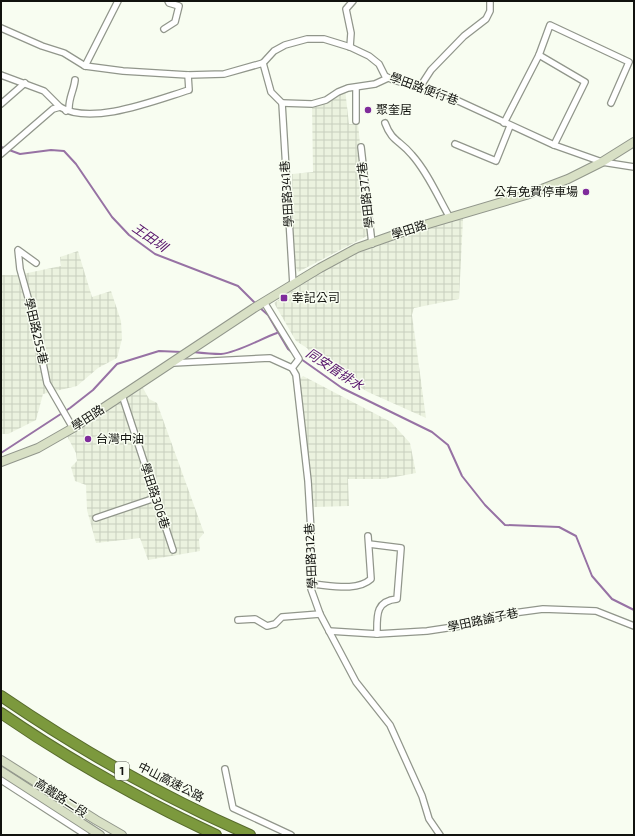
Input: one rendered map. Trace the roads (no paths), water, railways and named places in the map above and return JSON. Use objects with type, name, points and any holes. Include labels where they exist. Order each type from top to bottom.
[{"type":"highway","name":"中山高速公路","points":[[1,696],[93,755],[156,790],[250,835]]},
{"type":"highway","name":"1","points":[[1,713],[85,767],[149,803],[216,835]]},
{"type":"main road","name":"學田路","points":[[1,462],[38,448],[73,428],[264,302],[357,248],[372,244],[411,229],[526,196],[568,179],[602,162],[634,142]]},
{"type":"main road","name":"高鐵路二段","points":[[1,760],[122,835]]},
{"type":"main road","name":"高鐵路二段","points":[[1,771],[100,835]]},
{"type":"street","points":[[85,66],[118,1]]},
{"type":"street","points":[[164,29],[175,22],[179,6],[169,3],[168,1]]},
{"type":"street","points":[[350,47],[351,33],[346,9],[353,1]]},
{"type":"street","points":[[420,87],[431,70],[464,36],[486,19],[490,11],[490,1]]},
{"type":"street","points":[[504,123],[539,55],[550,25],[629,62],[612,103]]},
{"type":"street","name":"學田路便行巷","points":[[1,28],[42,46],[64,53],[85,66],[123,71],[188,74],[224,74],[263,63],[274,51],[280,48],[307,39],[324,39],[350,47],[369,56],[379,64],[385,76],[388,78],[441,93],[554,145],[602,162]]},
{"type":"street","points":[[539,55],[585,82],[554,145]]},
{"type":"street","points":[[263,63],[271,92],[282,103],[312,104],[326,100],[338,92],[348,88],[375,84],[388,78]]},
{"type":"street","points":[[1,75],[44,91],[66,111],[119,112],[189,90],[188,74]]},
{"type":"street","points":[[66,111],[69,108],[69,99],[75,87],[75,80]]},
{"type":"street","points":[[1,104],[24,84]]},
{"type":"street","points":[[356,88],[356,121]]},
{"type":"street","name":"學田路341巷","points":[[282,103],[293,285]]},
{"type":"street","points":[[1,154],[53,109],[60,107]]},
{"type":"street","points":[[385,123],[389,135],[412,154],[450,218]]},
{"type":"street","points":[[455,144],[496,161],[510,126]]},
{"type":"street","name":"學田路377巷","points":[[361,147],[372,244]]},
{"type":"street","points":[[602,162],[634,167]]},
{"type":"street","name":"學田路255巷","points":[[36,263],[18,250],[20,269],[34,319],[47,383],[73,428]]},
{"type":"street","points":[[171,363],[270,358],[292,368],[299,359],[264,302]]},
{"type":"street","name":"學田路312巷","points":[[292,368],[296,375],[308,481],[311,589],[320,614],[356,682],[390,725],[422,796],[429,819],[440,835]]},
{"type":"street","name":"學田路306巷","points":[[122,395],[173,550]]},
{"type":"street","points":[[96,518],[156,498]]},
{"type":"street","points":[[312,584],[346,586],[365,585],[370,579],[368,536]]},
{"type":"street","points":[[369,544],[401,548],[397,599],[388,600],[382,603],[377,615],[377,634]]},
{"type":"street","name":"學田路論子巷","points":[[329,631],[377,634],[427,631],[460,626],[492,616],[543,609],[596,611],[634,626]]},
{"type":"street","points":[[238,620],[255,619],[267,626],[275,624],[282,617],[320,614]]},
{"type":"street","points":[[225,769],[233,808],[291,835]]},
{"type":"street","name":"高鐵路二段","points":[[1,780],[86,835]]},
{"type":"waterway","name":"王田圳","points":[[1,147],[20,154],[51,150],[64,151],[76,164],[112,217],[129,235],[155,254],[238,286],[256,304]]},
{"type":"waterway","name":"同安厝排水","points":[[259,307],[268,315],[288,349],[293,353]]},
{"type":"waterway","name":"同安厝排水","points":[[193,352],[218,354],[228,353],[277,333]]},
{"type":"waterway","name":"同安厝排水","points":[[1,453],[70,408],[93,390],[117,364],[159,351],[182,352]]},
{"type":"waterway","name":"同安厝排水","points":[[301,359],[342,388],[432,432],[448,445],[462,476],[485,505],[505,525],[559,527],[576,536],[592,576],[612,599],[634,610]]},
{"type":"place","name":"聚奎居","points":[[368,110]]},
{"type":"place","name":"公有免費停車場","points":[[586,192]]},
{"type":"place","name":"幸記公司","points":[[284,298]]},
{"type":"place","name":"台灣中油","points":[[88,439]]}]
